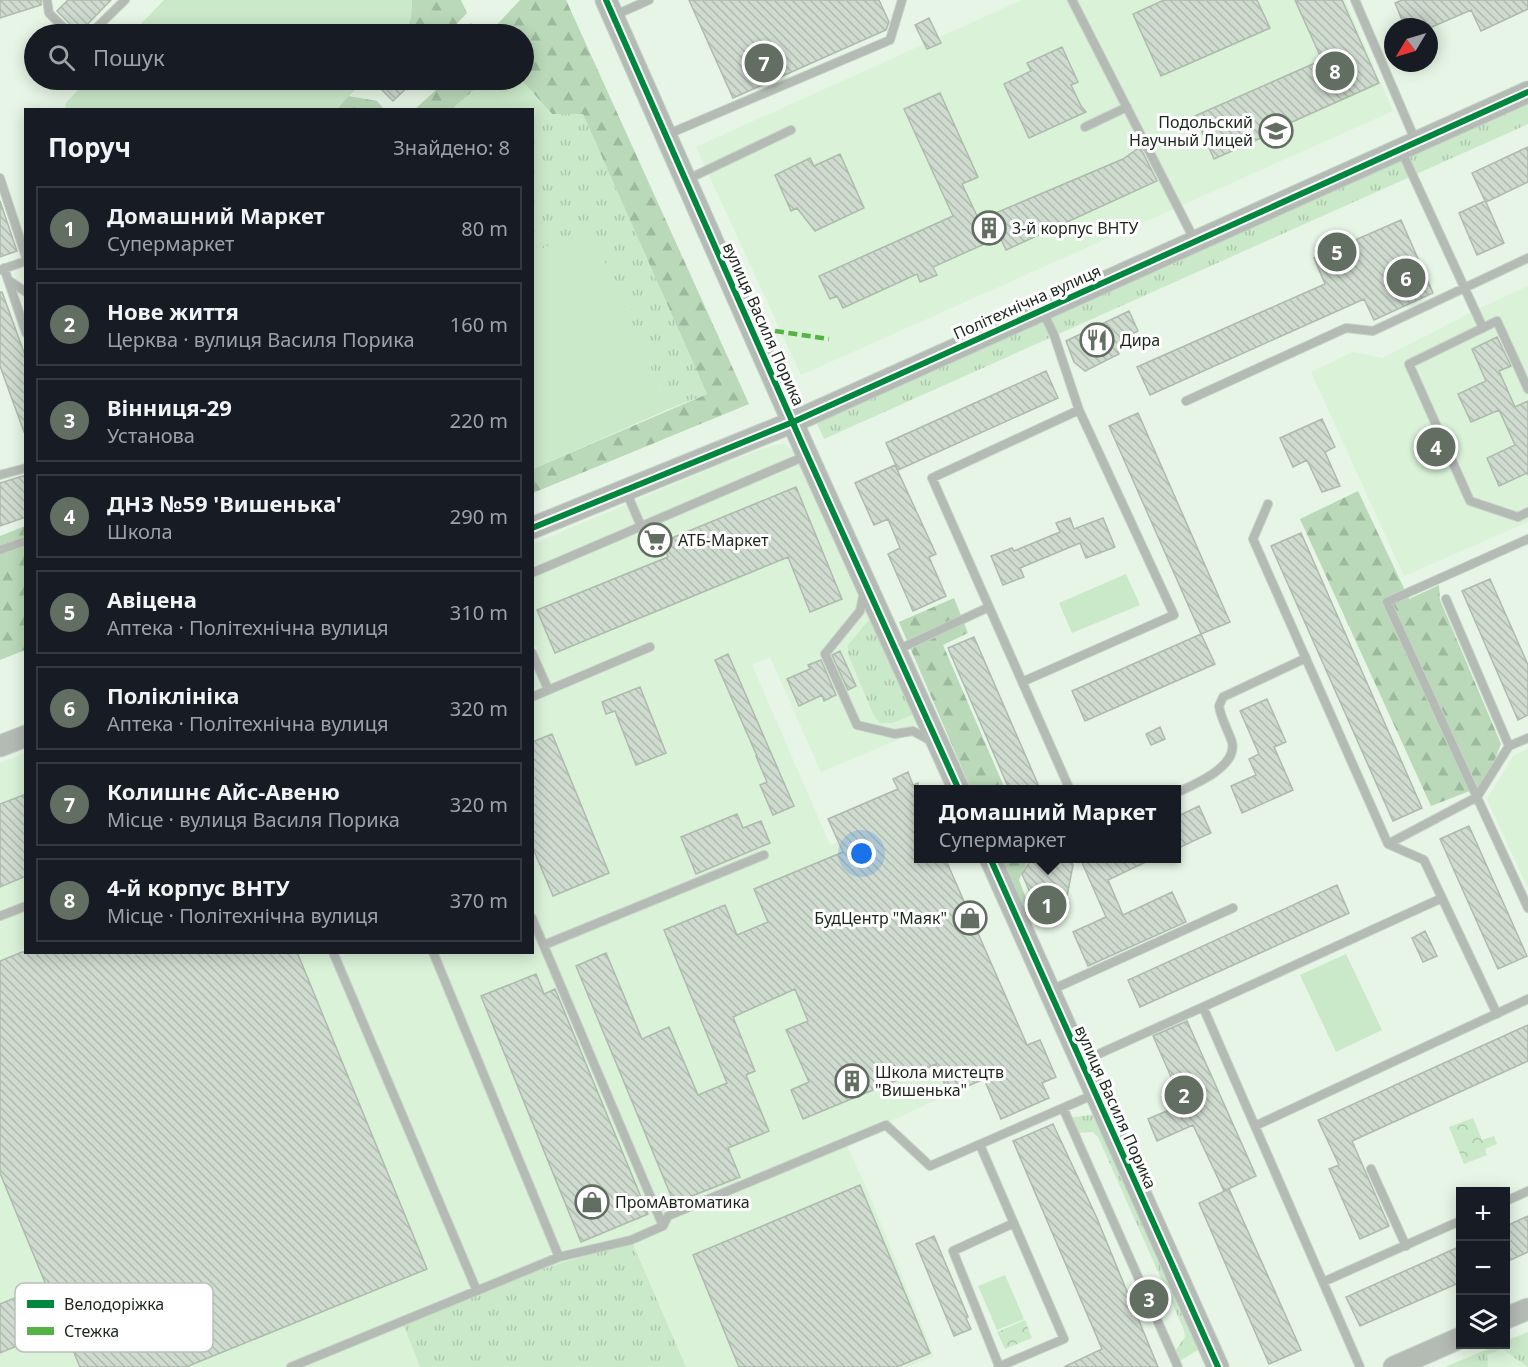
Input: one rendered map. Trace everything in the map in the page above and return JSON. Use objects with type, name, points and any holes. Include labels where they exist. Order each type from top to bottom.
[{"type":"street","name":"вулиця Василя Порика","points":[[609,8],[957,785]]},
{"type":"street","name":"Політехнічна вулиця","points":[[534,527],[793,422],[1528,92]]},
{"type":"street","points":[[0,746],[24,737]]},
{"type":"street","name":"вулиця Василя Порика","points":[[992,863],[1218,1367]]},
{"type":"street","points":[[1510,1316],[1528,1309]]},
{"type":"street","points":[[1394,1367],[1456,1340]]},
{"type":"lane","points":[[47,0],[49,13],[59,24]]},
{"type":"lane","points":[[100,24],[125,0]]},
{"type":"lane","points":[[609,8],[649,0]]},
{"type":"lane","points":[[666,135],[890,40],[902,0]]},
{"type":"lane","points":[[1072,0],[1195,241]]},
{"type":"lane","points":[[1356,0],[1408,146],[1464,287],[1483,328]]},
{"type":"lane","points":[[1085,127],[1127,107]]},
{"type":"lane","points":[[685,180],[791,130]]},
{"type":"lane","points":[[0,178],[24,253]]},
{"type":"lane","points":[[1186,402],[1346,328],[1373,331],[1528,258]]},
{"type":"lane","points":[[24,260],[2,269],[24,327]]},
{"type":"lane","points":[[8,280],[24,291]]},
{"type":"lane","points":[[1022,682],[1174,615],[1079,410],[1054,335],[1042,310]]},
{"type":"lane","points":[[1528,389],[1497,321],[1409,364],[1470,501],[1518,517],[1528,512]]},
{"type":"lane","points":[[1068,785],[932,478],[1079,410]]},
{"type":"lane","points":[[534,572],[796,460]]},
{"type":"lane","points":[[0,475],[24,469]]},
{"type":"lane","points":[[626,490],[641,526]]},
{"type":"lane","points":[[1268,504],[1253,539],[1388,844],[1424,860],[1497,1014]]},
{"type":"lane","points":[[1528,539],[1387,602],[1528,908]]},
{"type":"lane","points":[[0,550],[24,542]]},
{"type":"lane","points":[[866,583],[860,611],[825,654],[857,725],[895,734],[913,731],[939,745]]},
{"type":"lane","points":[[1446,599],[1509,746]]},
{"type":"lane","points":[[896,650],[990,607]]},
{"type":"lane","points":[[534,696],[650,647]]},
{"type":"lane","points":[[534,658],[548,689]]},
{"type":"lane","points":[[1181,791],[1209,778],[1230,756],[1232,744],[1220,712],[1220,701],[1223,697],[1306,658]]},
{"type":"lane","points":[[1388,844],[1477,797],[1509,746],[1528,738]]},
{"type":"lane","points":[[544,945],[764,855]]},
{"type":"lane","points":[[1081,1062],[1442,898]]},
{"type":"lane","points":[[0,916],[24,907]]},
{"type":"lane","points":[[1049,991],[1233,909]]},
{"type":"lane","points":[[534,922],[663,1226]]},
{"type":"lane","points":[[334,954],[477,1291]]},
{"type":"lane","points":[[434,954],[559,1257]]},
{"type":"lane","points":[[1255,1126],[1528,999]]},
{"type":"lane","points":[[1203,1007],[1360,1367]]},
{"type":"lane","points":[[291,1367],[559,1257],[631,1240],[663,1226],[668,1215],[886,1125],[930,1166],[1095,1094]]},
{"type":"lane","points":[[1064,1108],[1178,1367]]},
{"type":"lane","points":[[980,1145],[1014,1223],[1064,1340],[998,1366],[953,1251],[1014,1223]]},
{"type":"lane","points":[[1371,1169],[1406,1245]]},
{"type":"lane","points":[[1510,1199],[1528,1191]]},
{"type":"lane","points":[[1323,1282],[1456,1223]]},
{"type":"shaded area","points":[[1022,0],[1345,0],[1393,111],[801,375],[696,147]]},
{"type":"shaded area","points":[[1528,286],[1528,522],[1404,576],[1311,372],[1353,352],[1383,358]]},
{"type":"shaded area","points":[[784,444],[798,455],[918,724],[897,740],[821,772],[770,657],[752,665],[830,845],[838,842],[949,1094],[845,1142],[868,1191],[934,1356],[907,1367],[0,1367],[0,763],[24,753],[24,954],[534,954],[534,650],[539,648],[534,644],[534,544],[726,462],[771,446]]},
{"type":"shaded area","points":[[1528,749],[1528,888],[1487,799],[1513,756]]},
{"type":"shaded area","points":[[1528,1332],[1528,1367],[1445,1367],[1488,1349],[1510,1349],[1510,1339]]},
{"type":"green space","points":[[164,0],[412,0],[408,24],[141,24]]},
{"type":"green space","points":[[412,0],[461,0],[467,13],[457,24],[409,24]]},
{"type":"green space","points":[[520,0],[566,0],[749,404],[534,493],[534,469],[707,394],[583,114],[552,114],[530,90],[534,90],[534,24],[497,24]]},
{"type":"green space","points":[[78,90],[355,90],[337,108],[65,108],[66,103]]},
{"type":"green space","points":[[436,90],[474,90],[453,108],[416,108]]},
{"type":"green space","points":[[474,90],[530,90],[552,114],[534,130],[534,108],[453,108]]},
{"type":"green space","points":[[1528,92],[1528,124],[824,439],[812,413]]},
{"type":"green space","points":[[348,96],[377,101],[383,108],[338,108]]},
{"type":"green space","points":[[552,114],[583,114],[707,394],[669,409],[589,227],[534,253],[534,129]]},
{"type":"green space","points":[[589,226],[669,409],[534,469],[534,253]]},
{"type":"green space","points":[[1358,491],[1409,599],[1439,585],[1440,600],[1501,744],[1485,785],[1431,806],[1300,519]]},
{"type":"green space","points":[[24,526],[24,650],[0,660],[0,536]]},
{"type":"green space","points":[[1126,574],[1140,605],[1072,633],[1059,603]]},
{"type":"green space","points":[[954,598],[968,633],[943,645],[1003,785],[969,785],[899,622]]},
{"type":"green space","points":[[874,619],[915,714],[892,723],[880,723],[873,714],[848,654],[848,645],[868,621]]},
{"type":"green space","points":[[1003,863],[1027,863],[1019,880],[1029,906],[1023,909]]},
{"type":"green space","points":[[1346,954],[1382,1030],[1336,1052],[1300,975]]},
{"type":"green space","points":[[1098,1114],[1201,1348],[1175,1364],[1172,1355],[1185,1337],[1184,1330],[1098,1137],[1093,1132],[1074,1133],[1068,1118]]},
{"type":"green space","points":[[1473,1118],[1482,1140],[1494,1136],[1497,1144],[1485,1149],[1487,1155],[1464,1164],[1449,1127]]},
{"type":"green space","points":[[631,1240],[686,1367],[420,1367],[402,1321],[477,1291]]},
{"type":"green space","points":[[1005,1275],[1024,1319],[997,1330],[978,1286]]},
{"type":"green space","points":[[1025,1320],[1032,1338],[1005,1349],[997,1332]]},
{"type":"green space","points":[[1528,1332],[1528,1367],[1502,1349],[1510,1349],[1510,1339]]},
{"type":"green space","points":[[1488,1349],[1502,1349],[1487,1355],[1488,1367],[1445,1367]]},
{"type":"building","points":[[0,0],[41,0],[41,5],[0,18]]},
{"type":"building","points":[[68,0],[111,0],[88,24],[70,24],[57,11]]},
{"type":"building","points":[[689,0],[879,0],[889,22],[886,30],[733,98]]},
{"type":"building","points":[[1164,0],[1257,0],[1270,28],[1161,76],[1133,14]]},
{"type":"building","points":[[1295,0],[1342,0],[1379,83],[1283,126],[1285,131],[1272,137],[1270,134],[1214,159],[1195,116],[1322,60]]},
{"type":"building","points":[[1402,0],[1528,0],[1528,9],[1481,31],[1471,10],[1438,24],[1438,18],[1401,18],[1395,3]]},
{"type":"building","points":[[929,18],[941,43],[927,49],[915,25]]},
{"type":"building","points":[[1062,47],[1078,82],[1071,85],[1086,112],[1029,138],[1004,84],[1031,71],[1027,63]]},
{"type":"building","points":[[382,90],[405,90],[393,101]]},
{"type":"building","name":"3-й корпус ВНТУ","points":[[940,93],[978,177],[962,184],[979,220],[1123,159],[1140,147],[1157,181],[1006,250],[1000,237],[933,267],[937,275],[920,282],[917,274],[843,308],[837,296],[830,299],[819,276],[953,216],[904,109]]},
{"type":"building","points":[[1528,147],[1528,182],[1486,202],[1504,243],[1477,255],[1459,213],[1485,201],[1472,173]]},
{"type":"building","points":[[840,154],[864,208],[815,231],[797,208],[791,211],[775,175],[810,158],[814,166]]},
{"type":"building","points":[[0,201],[17,251],[0,257]]},
{"type":"building","points":[[1401,220],[1433,293],[1374,320],[1364,299],[1150,395],[1137,367],[1325,284],[1314,258]]},
{"type":"building","points":[[0,292],[2,292],[24,352],[24,432],[0,366]]},
{"type":"building","points":[[1129,311],[1138,331],[1120,340],[1123,346],[1117,349],[1119,354],[1085,371],[1074,362],[1066,341]]},
{"type":"building","points":[[1497,337],[1511,366],[1499,371],[1515,407],[1528,401],[1528,475],[1527,473],[1499,486],[1487,458],[1515,445],[1499,410],[1471,422],[1458,394],[1486,381],[1472,349]]},
{"type":"building","points":[[1046,371],[1058,398],[898,470],[886,443]]},
{"type":"building","points":[[1138,413],[1230,622],[1201,634],[1109,426]]},
{"type":"building","points":[[1322,419],[1335,447],[1325,452],[1340,486],[1322,492],[1307,460],[1293,467],[1280,438]]},
{"type":"building","points":[[895,465],[936,554],[929,557],[946,596],[913,611],[888,554],[900,548],[888,519],[874,525],[855,483]]},
{"type":"building","points":[[24,476],[24,518],[0,526],[0,483]]},
{"type":"building","points":[[796,487],[842,599],[810,612],[788,557],[555,653],[537,610],[668,557],[662,542]]},
{"type":"building","points":[[1070,518],[1074,529],[1103,518],[1115,547],[1086,558],[1080,543],[1020,568],[1024,577],[1003,585],[991,556],[1012,548],[1014,551],[1060,532],[1056,523]]},
{"type":"building","points":[[1301,533],[1422,808],[1393,821],[1271,546]]},
{"type":"building","points":[[1490,579],[1528,665],[1528,715],[1518,720],[1462,591]]},
{"type":"building","points":[[1201,634],[1215,664],[1085,721],[1072,691]]},
{"type":"building","points":[[974,637],[1038,785],[1007,785],[948,648]]},
{"type":"building","points":[[840,651],[856,686],[848,690],[832,655]]},
{"type":"building","points":[[728,654],[794,806],[773,815],[760,785],[767,782],[715,660]]},
{"type":"building","points":[[821,660],[836,695],[824,701],[822,695],[799,706],[787,679],[810,669],[808,665]]},
{"type":"building","points":[[640,687],[666,753],[636,765],[615,711],[606,714],[602,702]]},
{"type":"building","points":[[1267,699],[1286,742],[1274,747],[1293,790],[1242,813],[1231,786],[1256,775],[1249,759],[1259,754],[1240,711]]},
{"type":"building","points":[[1160,727],[1165,739],[1151,745],[1146,734]]},
{"type":"building","points":[[552,734],[609,873],[553,896],[534,851],[534,741]]},
{"type":"building","points":[[908,772],[913,785],[918,783],[914,785],[914,863],[947,863],[1027,1045],[1040,1040],[1056,1077],[1042,1083],[1049,1098],[1001,1119],[984,1079],[949,1094],[936,1064],[803,1119],[791,1090],[809,1082],[786,1030],[808,1021],[795,989],[733,1017],[755,1071],[746,1075],[769,1131],[728,1148],[740,1177],[674,1203],[576,966],[606,953],[642,1039],[669,1027],[698,1095],[727,1083],[664,930],[725,905],[737,935],[768,922],[754,889],[843,852],[828,819],[898,789],[893,779]]},
{"type":"building","points":[[24,795],[24,877],[0,887],[0,804]]},
{"type":"building","points":[[1199,806],[1211,833],[1181,847],[1181,815]]},
{"type":"building","points":[[737,814],[743,828],[761,821],[770,843],[696,874],[681,837]]},
{"type":"building","points":[[1469,826],[1527,956],[1498,969],[1440,839]]},
{"type":"building","points":[[1029,863],[1072,863],[1065,907],[1041,917],[1022,874]]},
{"type":"building","points":[[1082,863],[1144,863],[1108,880],[1123,915],[1172,892],[1186,922],[1088,966],[1073,932],[1106,917]]},
{"type":"building","points":[[1337,885],[1349,913],[1140,1007],[1128,980]]},
{"type":"building","points":[[1425,931],[1437,956],[1423,962],[1412,938]]},
{"type":"building","points":[[22,952],[24,954],[298,954],[427,1269],[186,1367],[80,1367],[74,1352],[213,1352],[213,1283],[45,1283],[0,1173],[0,961]]},
{"type":"building","points":[[536,974],[544,994],[555,989],[648,1214],[581,1242],[481,996]]},
{"type":"building","points":[[1187,1021],[1256,1176],[1224,1191],[1193,1125],[1157,1141],[1148,1119],[1183,1104],[1153,1036]]},
{"type":"building","points":[[1528,1025],[1528,1061],[1352,1141],[1389,1226],[1360,1239],[1329,1169],[1339,1165],[1318,1120]]},
{"type":"building","points":[[1053,1124],[1096,1216],[1158,1367],[1064,1367],[1102,1349],[1013,1141]]},
{"type":"building","points":[[860,1185],[930,1353],[897,1367],[739,1367],[693,1255]]},
{"type":"building","points":[[1229,1189],[1301,1350],[1269,1364],[1199,1203]]},
{"type":"building","points":[[1528,1216],[1528,1252],[1510,1260],[1510,1241],[1510,1224]]},
{"type":"building","points":[[934,1236],[971,1329],[954,1336],[916,1244]]},
{"type":"building","points":[[1456,1248],[1456,1284],[1360,1326],[1346,1297]]},
{"type":"building","points":[[15,1298],[15,1347],[0,1353],[0,1304]]},
{"type":"marked path","points":[[775,331],[829,339]]},
{"type":"cycle path","points":[[606,0],[804,448],[957,785]]},
{"type":"cycle path","points":[[534,527],[793,422],[1528,92]]},
{"type":"cycle path","points":[[992,863],[1218,1367]]},
{"type":"place","name":"Колишнє Айс-Авеню","points":[[764,63]]},
{"type":"place","name":"4-й корпус ВНТУ","points":[[1335,71]]},
{"type":"place","name":"Подольский Научный Лицей","points":[[1276,131]]},
{"type":"place","name":"3-й корпус ВНТУ","points":[[989,228]]},
{"type":"place","name":"Авіцена","points":[[1337,252]]},
{"type":"place","name":"Поліклініка","points":[[1406,278]]},
{"type":"place","name":"Дира","points":[[1097,340]]},
{"type":"place","name":"ДНЗ №59 'Вишенька'","points":[[1436,447]]},
{"type":"place","name":"АТБ-Маркет","points":[[655,540]]},
{"type":"place","name":"Домашний Маркет","points":[[1047,905]]},
{"type":"place","name":"БудЦентр \"Маяк\"","points":[[970,918]]},
{"type":"place","name":"Школа мистецтв \"Вишенька\"","points":[[852,1081]]},
{"type":"place","name":"Нове життя","points":[[1184,1095]]},
{"type":"place","name":"ПромАвтоматика","points":[[592,1202]]},
{"type":"place","name":"Вінниця-29","points":[[1149,1299]]}]
